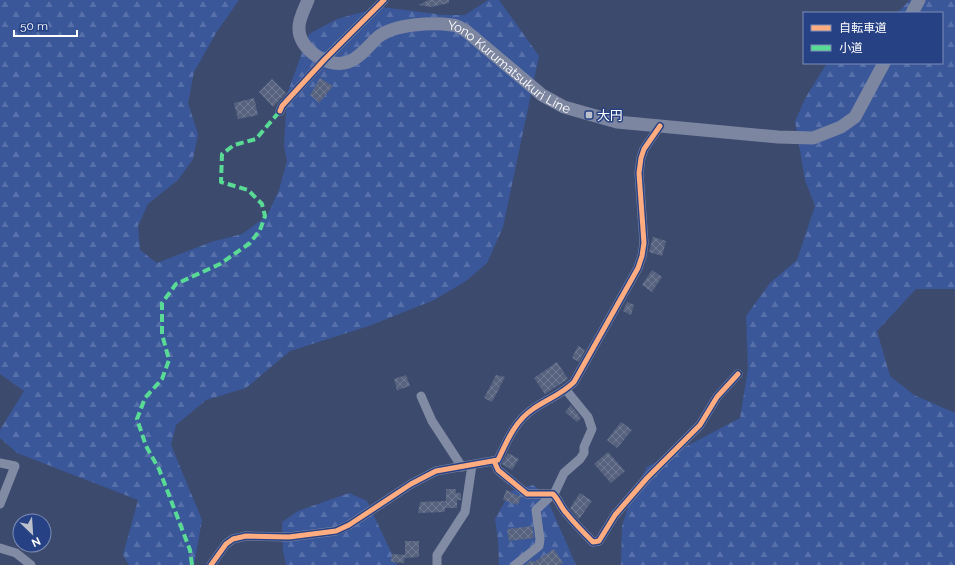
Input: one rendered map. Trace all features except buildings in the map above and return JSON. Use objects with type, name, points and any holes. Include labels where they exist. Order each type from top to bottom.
[{"type":"main road","name":"Yono Kurumatsukuri Line","points":[[308,0],[298,27],[300,38],[308,49],[333,63],[348,62],[361,54],[380,36],[394,29],[418,25],[454,24],[466,31],[542,95],[564,107],[617,122],[778,137],[813,138],[830,133],[855,117],[883,64]]},
{"type":"main road","points":[[913,12],[919,0]]},
{"type":"street","points":[[280,111],[282,106],[325,59],[384,0]]},
{"type":"street","points":[[212,564],[226,544],[238,538],[246,536],[289,538],[336,531],[349,525],[411,484],[436,471],[498,460],[515,427],[523,418],[533,409],[566,390],[574,382],[640,262],[644,243],[639,173],[641,158],[644,149],[660,126]]},
{"type":"street","points":[[494,461],[498,470],[527,494],[553,494],[560,502],[566,513],[585,535],[593,542],[599,541],[614,515],[647,478],[700,425],[717,397],[738,374]]},
{"type":"street","points":[[515,565],[539,546],[540,539],[536,510],[553,494],[564,473],[574,466],[584,453],[584,448],[592,429],[588,417],[566,390]]},
{"type":"street","points":[[421,396],[432,422],[462,466]]},
{"type":"street","points":[[0,463],[14,466],[0,504]]},
{"type":"street","points":[[437,565],[437,555],[465,512],[472,465]]},
{"type":"street","points":[[0,548],[16,553],[31,565]]},
{"type":"green space","points":[[0,0],[239,0],[216,33],[194,72],[188,103],[198,134],[193,159],[178,180],[148,204],[138,226],[140,250],[157,263],[211,242],[242,234],[267,216],[279,190],[287,161],[284,146],[287,94],[309,34],[337,19],[381,7],[444,15],[465,15],[488,0],[499,0],[539,56],[503,227],[487,263],[466,281],[434,300],[369,326],[290,351],[246,388],[206,400],[176,425],[171,445],[202,520],[194,565],[129,565],[123,555],[138,500],[17,453],[0,438],[0,430],[24,391],[0,374]]},
{"type":"green space","points":[[910,0],[955,0],[955,289],[916,289],[877,331],[890,376],[914,395],[955,413],[955,565],[621,565],[622,526],[632,495],[647,467],[740,418],[748,369],[746,316],[770,283],[797,260],[815,206],[805,180],[795,121],[806,97],[826,64],[943,64],[943,12],[898,12]]},
{"type":"green space","points":[[533,485],[545,494],[576,565],[499,565],[495,519],[511,491]]},
{"type":"green space","points":[[349,493],[367,501],[397,565],[286,565],[283,550],[282,522],[298,511]]},
{"type":"marked path","points":[[192,565],[190,550],[159,469],[146,446],[137,419],[145,398],[162,379],[169,360],[162,334],[162,303],[176,284],[220,264],[250,243],[260,230],[265,216],[262,204],[248,190],[221,182],[222,154],[234,145],[256,139],[280,111]]},
{"type":"cycle path","points":[[280,111],[282,106],[325,59],[384,0]]},
{"type":"cycle path","points":[[211,565],[226,544],[233,539],[246,536],[289,537],[336,531],[349,525],[411,484],[436,471],[498,460],[512,432],[521,419],[533,409],[574,382],[638,268],[644,243],[639,173],[641,158],[644,149],[660,126]]},
{"type":"cycle path","points":[[494,461],[498,470],[527,494],[553,494],[576,525],[593,542],[599,541],[615,515],[647,478],[700,425],[717,397],[738,374]]},
{"type":"place","name":"大円","points":[[589,115]]}]
